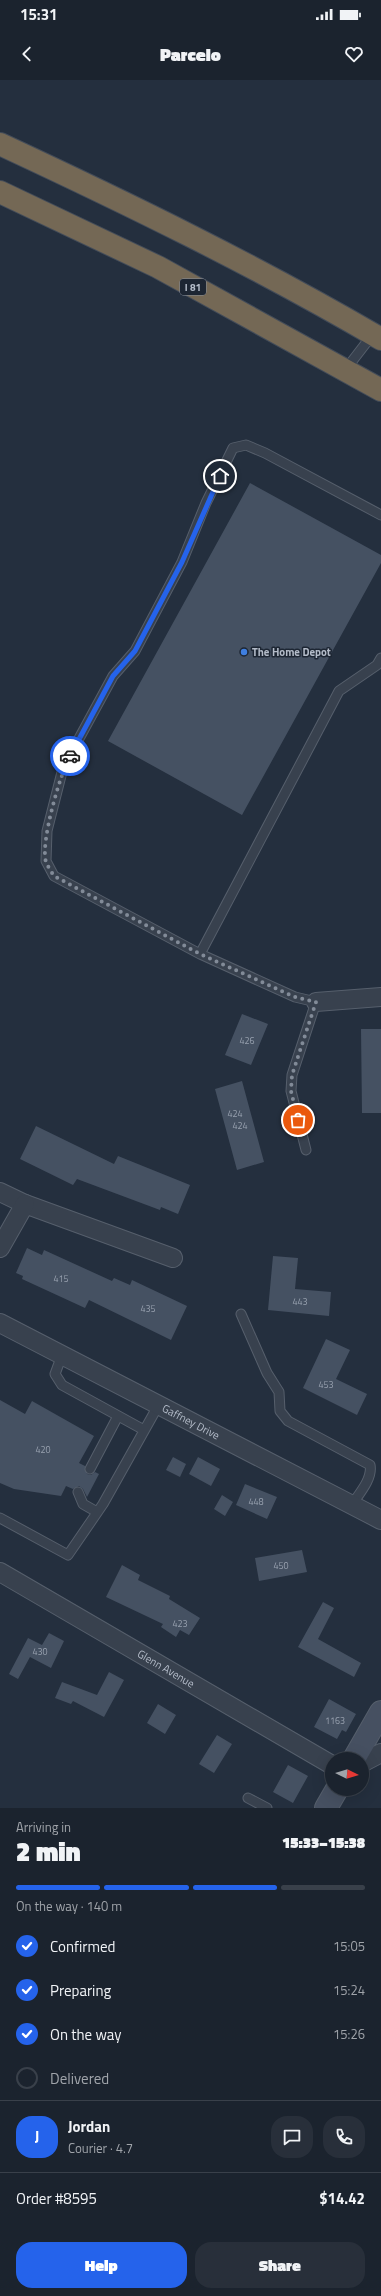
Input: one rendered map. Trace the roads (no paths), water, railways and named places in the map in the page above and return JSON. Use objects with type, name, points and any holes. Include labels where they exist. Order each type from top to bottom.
[{"type":"highway","points":[[0,144],[110,195],[254,268],[378,336]]},
{"type":"highway","name":"I 81","points":[[0,192],[158,267],[346,369],[381,390]]},
{"type":"highway","points":[[158,267],[274,341],[381,403]]},
{"type":"main road","points":[[358,1752],[381,1712]]},
{"type":"main road","points":[[326,1808],[333,1796]]},
{"type":"street","points":[[316,1002],[381,997]]},
{"type":"street","points":[[0,1192],[25,1204],[173,1258]]},
{"type":"street","points":[[0,1248],[25,1204]]},
{"type":"street","name":"Gaffney Drive","points":[[0,1323],[351,1506],[381,1520]]},
{"type":"street","name":"Glenn Avenue","points":[[0,1572],[325,1761]]},
{"type":"street","points":[[369,1759],[381,1753]]},
{"type":"lane","points":[[346,369],[378,336]]},
{"type":"lane","points":[[306,1150],[291,1091],[292,1075],[316,1002],[295,997],[200,954],[54,876],[46,861],[47,831],[63,768],[113,676],[135,651],[174,576],[233,448],[246,445],[265,453],[381,515]]},
{"type":"lane","points":[[200,954],[339,692],[377,665],[381,658]]},
{"type":"lane","points":[[241,1314],[267,1373],[279,1392],[280,1411],[288,1422],[370,1465],[371,1472],[368,1480],[351,1506]]},
{"type":"lane","points":[[62,1356],[55,1374],[62,1385],[144,1430]]},
{"type":"lane","points":[[0,1518],[68,1555],[97,1512],[158,1406]]},
{"type":"lane","points":[[90,1469],[118,1416]]},
{"type":"lane","points":[[78,1492],[83,1504],[97,1512]]},
{"type":"lane","points":[[248,1798],[267,1808]]},
{"type":"place","name":"The Home Depot","points":[[244,652]]}]
